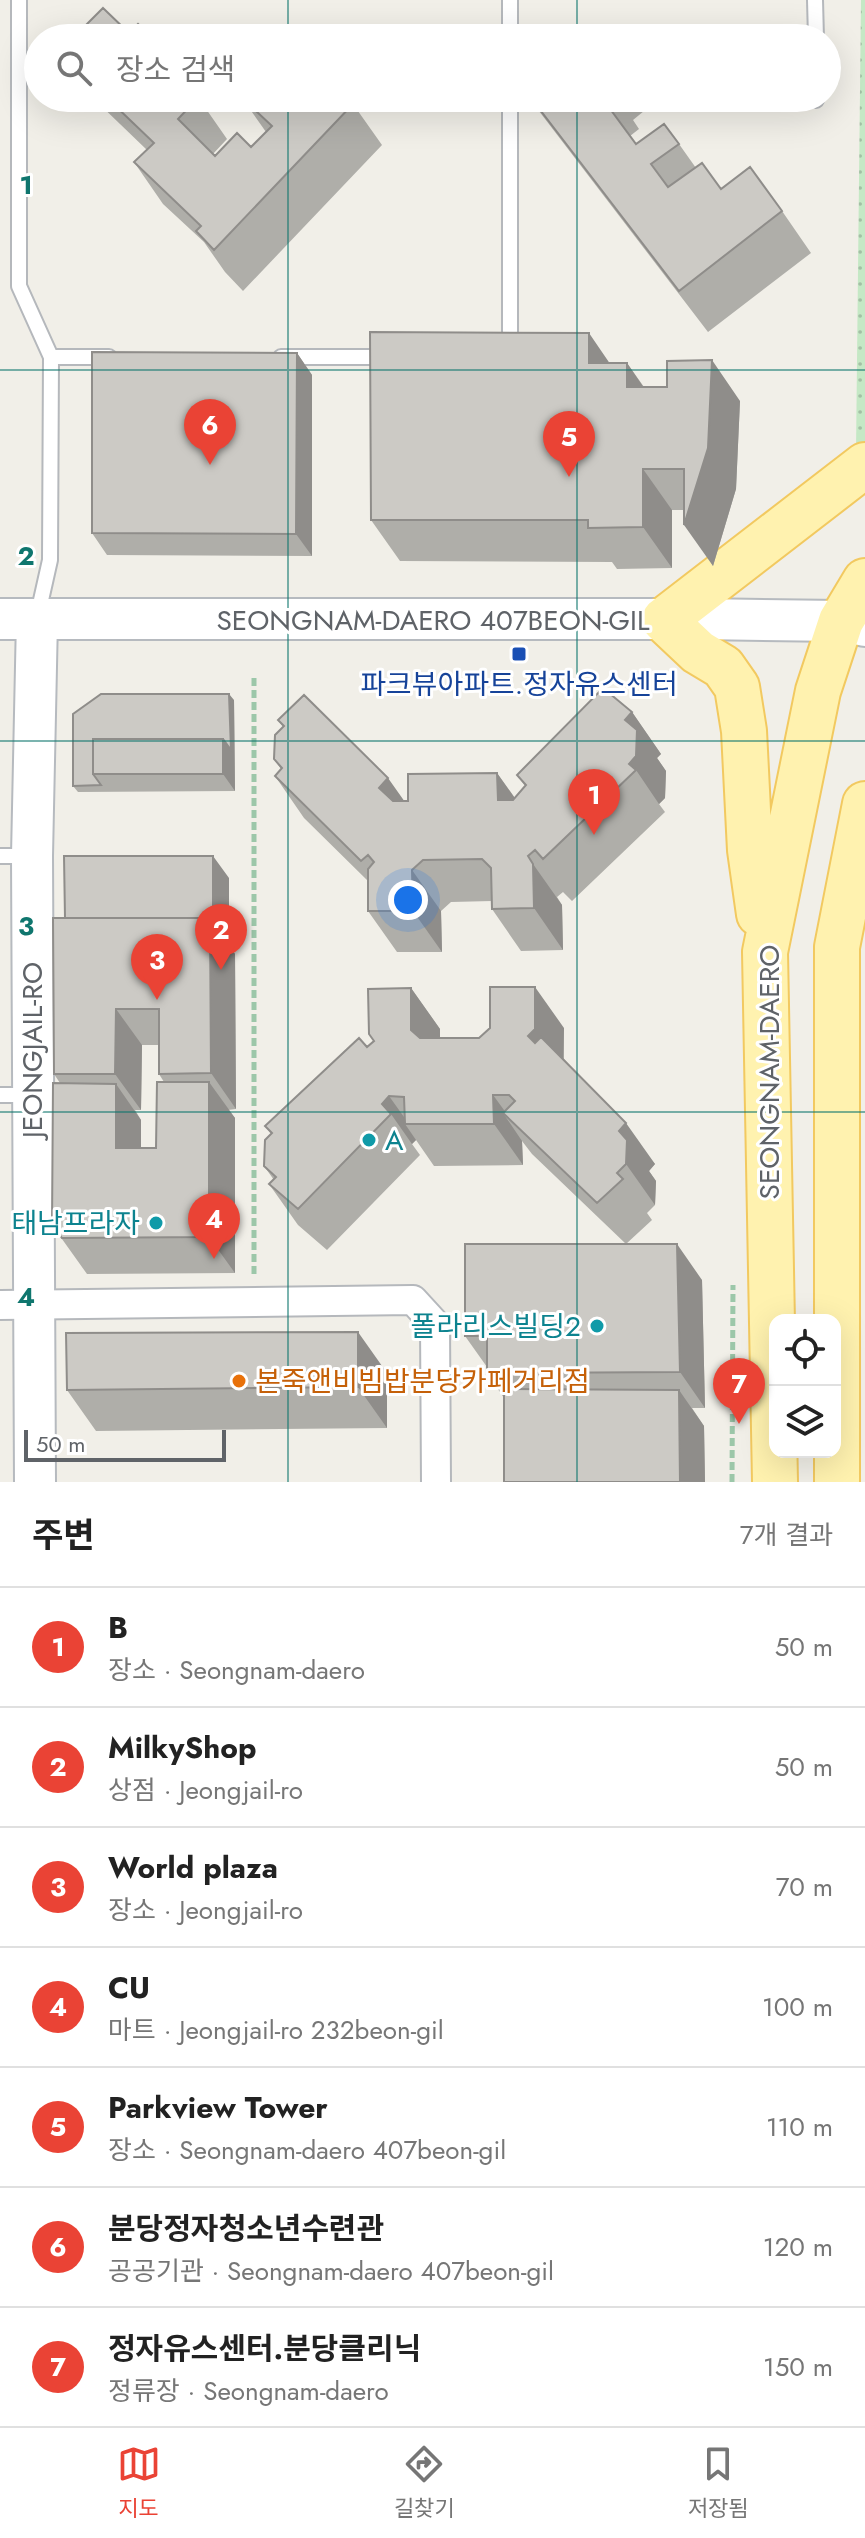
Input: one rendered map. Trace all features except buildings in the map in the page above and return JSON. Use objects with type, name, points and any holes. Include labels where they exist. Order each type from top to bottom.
[{"type":"main road","points":[[765,952],[750,850],[744,731],[737,687],[723,667],[698,652],[664,620],[865,465]]},
{"type":"main road","name":"SEONGNAM-DAERO","points":[[775,1482],[765,952],[818,691],[853,624],[865,581]]},
{"type":"main road","points":[[837,1482],[837,947],[865,804]]},
{"type":"street","name":"SEONGNAM-DAERO 407BEON-GIL","points":[[18,619],[664,620],[853,624]]},
{"type":"street","name":"JEONGJAIL-RO","points":[[18,619],[17,1305],[35,1482]]},
{"type":"street","points":[[17,1305],[413,1300],[435,1324],[436,1482]]},
{"type":"lane","points":[[18,619],[50,560],[51,357],[19,286],[19,0]]},
{"type":"lane","points":[[510,0],[510,24]]},
{"type":"lane","points":[[815,0],[816,24]]},
{"type":"lane","points":[[494,357],[517,357],[510,112]]},
{"type":"lane","points":[[51,357],[130,357]]},
{"type":"lane","points":[[272,357],[399,357]]},
{"type":"path","points":[[254,678],[254,1301]]},
{"type":"green space","points":[[861,0],[865,0],[865,444],[856,452]]},
{"type":"place","name":"분당정자청소년수련관","points":[[210,465]]},
{"type":"place","name":"Parkview Tower","points":[[569,477]]},
{"type":"place","name":"파크뷰아파트.정자유스센터","points":[[519,654]]},
{"type":"place","name":"B","points":[[594,835]]},
{"type":"place","name":"MilkyShop","points":[[221,970]]},
{"type":"place","name":"World plaza","points":[[157,1000]]},
{"type":"place","name":"A","points":[[369,1140]]},
{"type":"place","name":"태남프라자","points":[[156,1223]]},
{"type":"place","name":"CU","points":[[214,1259]]},
{"type":"place","name":"폴라리스빌딩2","points":[[597,1326]]},
{"type":"place","name":"본죽앤비빔밥분당카페거리점","points":[[239,1381]]},
{"type":"place","name":"정자유스센터.분당클리닉","points":[[739,1424]]}]
